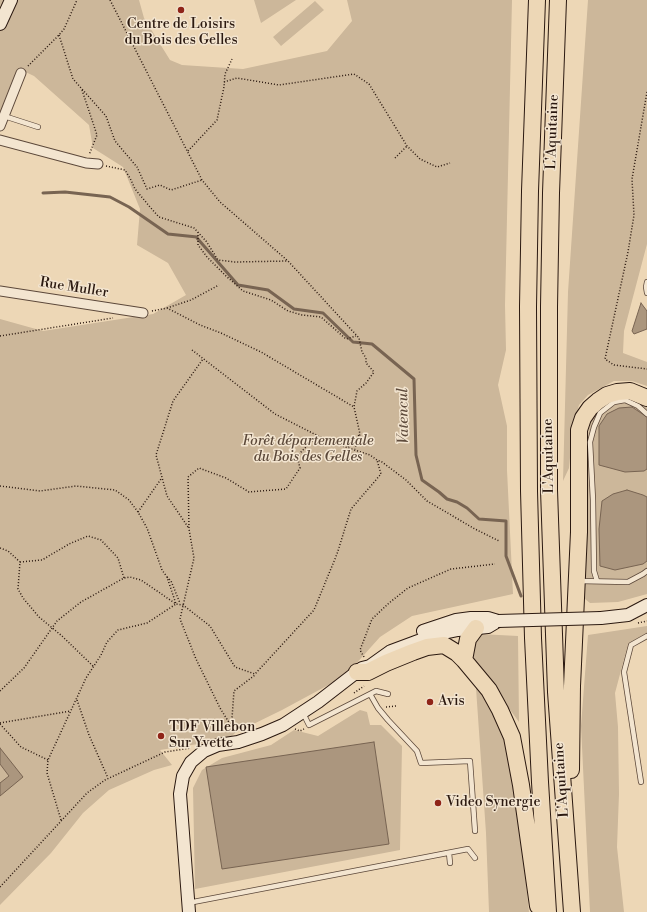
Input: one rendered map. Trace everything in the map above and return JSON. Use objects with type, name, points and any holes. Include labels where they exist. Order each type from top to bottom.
[{"type":"highway","name":"L'Aquitaine","points":[[537,0],[530,184],[528,299],[529,491],[534,652],[548,912]]},
{"type":"highway","name":"L'Aquitaine","points":[[558,0],[551,185],[549,482],[556,692],[572,912]]},
{"type":"highway","points":[[568,859],[572,840],[572,700],[578,581],[579,430],[583,418],[598,401],[617,392],[630,391],[647,398]]},
{"type":"highway","points":[[464,660],[468,639],[488,623]]},
{"type":"highway","points":[[362,667],[368,672],[386,663],[427,647],[444,645],[457,653],[489,690],[512,737],[521,785],[539,912]]},
{"type":"street","points":[[0,24],[11,0]]},
{"type":"street","points":[[0,126],[21,73]]},
{"type":"street","points":[[0,140],[86,163],[98,164]]},
{"type":"street","name":"Rue Muller","points":[[0,291],[143,313]]},
{"type":"street","points":[[628,615],[647,606]]},
{"type":"street","points":[[188,907],[180,794],[183,776],[191,762],[204,751],[218,745],[238,742],[283,725],[362,667],[370,666],[391,651],[434,635],[488,623],[647,615]]},
{"type":"lane","points":[[4,116],[38,127]]},
{"type":"lane","points":[[647,282],[647,293]]},
{"type":"lane","points":[[597,581],[594,570],[590,442],[594,427],[600,413],[614,402],[625,400],[638,406],[647,414]]},
{"type":"lane","points":[[578,581],[628,582],[647,571]]},
{"type":"lane","points":[[641,782],[624,672],[631,645],[647,636]]},
{"type":"lane","points":[[305,710],[309,725],[376,691],[388,694]]},
{"type":"lane","points":[[370,694],[378,708],[417,751],[421,763],[470,762],[475,831]]},
{"type":"lane","points":[[188,907],[468,849],[475,858]]},
{"type":"lane","points":[[449,853],[450,863]]},
{"type":"path","points":[[21,73],[64,29],[77,0]]},
{"type":"path","points":[[110,0],[202,180],[220,202],[288,261],[359,338],[362,352],[366,358],[366,363],[374,372],[358,391],[354,407],[360,434],[355,449]]},
{"type":"path","points":[[59,35],[73,79],[106,116],[115,141],[137,168],[147,189],[160,185],[171,190],[202,180]]},
{"type":"path","points":[[188,151],[217,120],[225,74],[232,59]]},
{"type":"path","points":[[224,82],[237,78],[279,85],[354,74],[369,84],[406,146],[420,159],[437,167],[450,163]]},
{"type":"path","points":[[82,89],[97,135],[86,163]]},
{"type":"path","points":[[647,92],[632,179],[634,215],[630,244],[605,359],[614,365],[647,369]]},
{"type":"path","points":[[395,158],[406,146]]},
{"type":"path","points":[[98,164],[125,170],[135,189],[159,216],[194,228],[206,241],[218,260],[235,262],[288,261]]},
{"type":"path","points":[[198,232],[198,245],[207,257],[243,291],[271,300],[288,311],[302,315],[321,317],[346,339],[356,336]]},
{"type":"path","points":[[143,313],[167,308],[191,300],[219,285]]},
{"type":"path","points":[[167,308],[200,325],[221,333],[260,352],[354,407]]},
{"type":"path","points":[[0,336],[118,318]]},
{"type":"path","points":[[192,350],[275,414],[330,442],[370,455],[406,480],[427,501],[499,541]]},
{"type":"path","points":[[189,529],[167,496],[156,455],[174,401],[203,359]]},
{"type":"path","points":[[348,448],[360,434]]},
{"type":"path","points":[[317,436],[297,456],[300,468],[286,489],[249,492],[226,478],[199,468],[188,477],[189,529],[194,558],[180,619],[220,708],[236,734],[232,718],[234,690],[255,674],[314,610],[337,554],[351,509],[381,474],[378,460]]},
{"type":"path","points":[[138,512],[161,478]]},
{"type":"path","points":[[0,486],[40,491],[76,486],[115,490],[129,500],[138,512],[147,528],[162,570],[171,581],[180,604]]},
{"type":"path","points":[[0,548],[8,551],[20,562],[42,560],[69,544],[88,536],[102,540],[118,558],[124,578]]},
{"type":"path","points":[[20,562],[18,589],[22,598],[39,617],[94,666]]},
{"type":"path","points":[[362,667],[360,650],[372,619],[408,588],[451,569],[495,564]]},
{"type":"path","points":[[0,691],[24,668],[58,621],[81,602],[124,578],[130,577],[140,580],[176,604]]},
{"type":"path","points":[[167,577],[176,604]]},
{"type":"path","points":[[61,820],[47,772],[48,760],[86,678],[101,655],[107,642],[118,630],[146,623],[176,604],[180,604],[210,626],[235,667],[255,674]]},
{"type":"path","points":[[77,700],[89,735],[108,778]]},
{"type":"path","points":[[0,724],[72,711]]},
{"type":"path","points":[[0,724],[21,747],[48,760]]},
{"type":"path","points":[[0,887],[87,793],[108,778],[165,752],[195,747]]},
{"type":"green space","name":"Forêt départementale du Bois des Gelles","points":[[0,0],[139,0],[144,18],[170,60],[182,65],[243,69],[327,51],[352,21],[347,0],[512,0],[505,305],[506,350],[498,385],[507,426],[507,470],[513,594],[412,616],[380,637],[345,676],[282,710],[235,733],[232,736],[204,743],[160,750],[172,765],[154,770],[109,790],[83,813],[51,853],[0,905],[0,319],[43,331],[153,314],[186,295],[168,263],[137,245],[140,209],[123,167],[93,148],[89,125],[34,76],[19,69],[0,113]]},
{"type":"green space","points":[[254,0],[296,0],[261,23]]},
{"type":"green space","points":[[588,0],[647,0],[647,244],[624,331],[623,353],[647,362],[647,386],[632,381],[614,381],[588,395],[579,405],[573,427],[569,468],[563,481],[568,292]]},
{"type":"green space","points":[[315,1],[324,10],[281,46],[273,37]]},
{"type":"green space","points":[[629,395],[647,402],[647,594],[618,602],[590,603],[585,599],[586,454],[589,426],[599,408]]},
{"type":"green space","points":[[647,626],[647,634],[628,644],[615,693],[618,727],[619,794],[617,847],[624,912],[590,912],[581,726],[588,635]]},
{"type":"green space","points":[[479,634],[518,636],[519,722],[473,659],[473,647]]},
{"type":"green space","points":[[476,688],[484,694],[503,730],[516,787],[529,912],[489,912],[486,833]]},
{"type":"green space","points":[[360,710],[367,712],[370,725],[381,725],[402,746],[400,850],[195,889],[193,788],[202,770],[222,758],[271,745],[294,730],[318,736]]},
{"type":"shaded area","points":[[641,303],[647,311],[647,329],[634,334],[632,331]]},
{"type":"shaded area","points":[[632,407],[647,417],[647,469],[644,471],[625,472],[599,465],[599,426],[607,414],[619,408]]},
{"type":"shaded area","points":[[627,490],[647,497],[647,561],[643,564],[615,570],[600,566],[599,529],[602,501],[613,494]]},
{"type":"shaded area","points":[[374,742],[389,844],[222,869],[206,767]]},
{"type":"shaded area","points":[[0,748],[23,777],[0,796],[0,783],[9,776],[0,764]]},
{"type":"waterway","points":[[43,193],[65,192],[110,197],[129,207],[168,234],[197,237]]},
{"type":"waterway","name":"Vatencul","points":[[197,238],[238,285],[268,290],[294,309],[323,313],[353,342],[372,344],[414,379],[416,455],[422,480],[447,499],[457,502],[467,508],[479,519],[506,521],[506,556],[521,596]]},
{"type":"place","name":"Centre de Loisirs du Bois des Gelles","points":[[181,10]]},
{"type":"place","name":"Avis","points":[[430,702]]},
{"type":"place","name":"TDF Villebon Sur Yvette","points":[[161,736]]},
{"type":"place","name":"Video Synergie","points":[[438,803]]}]
